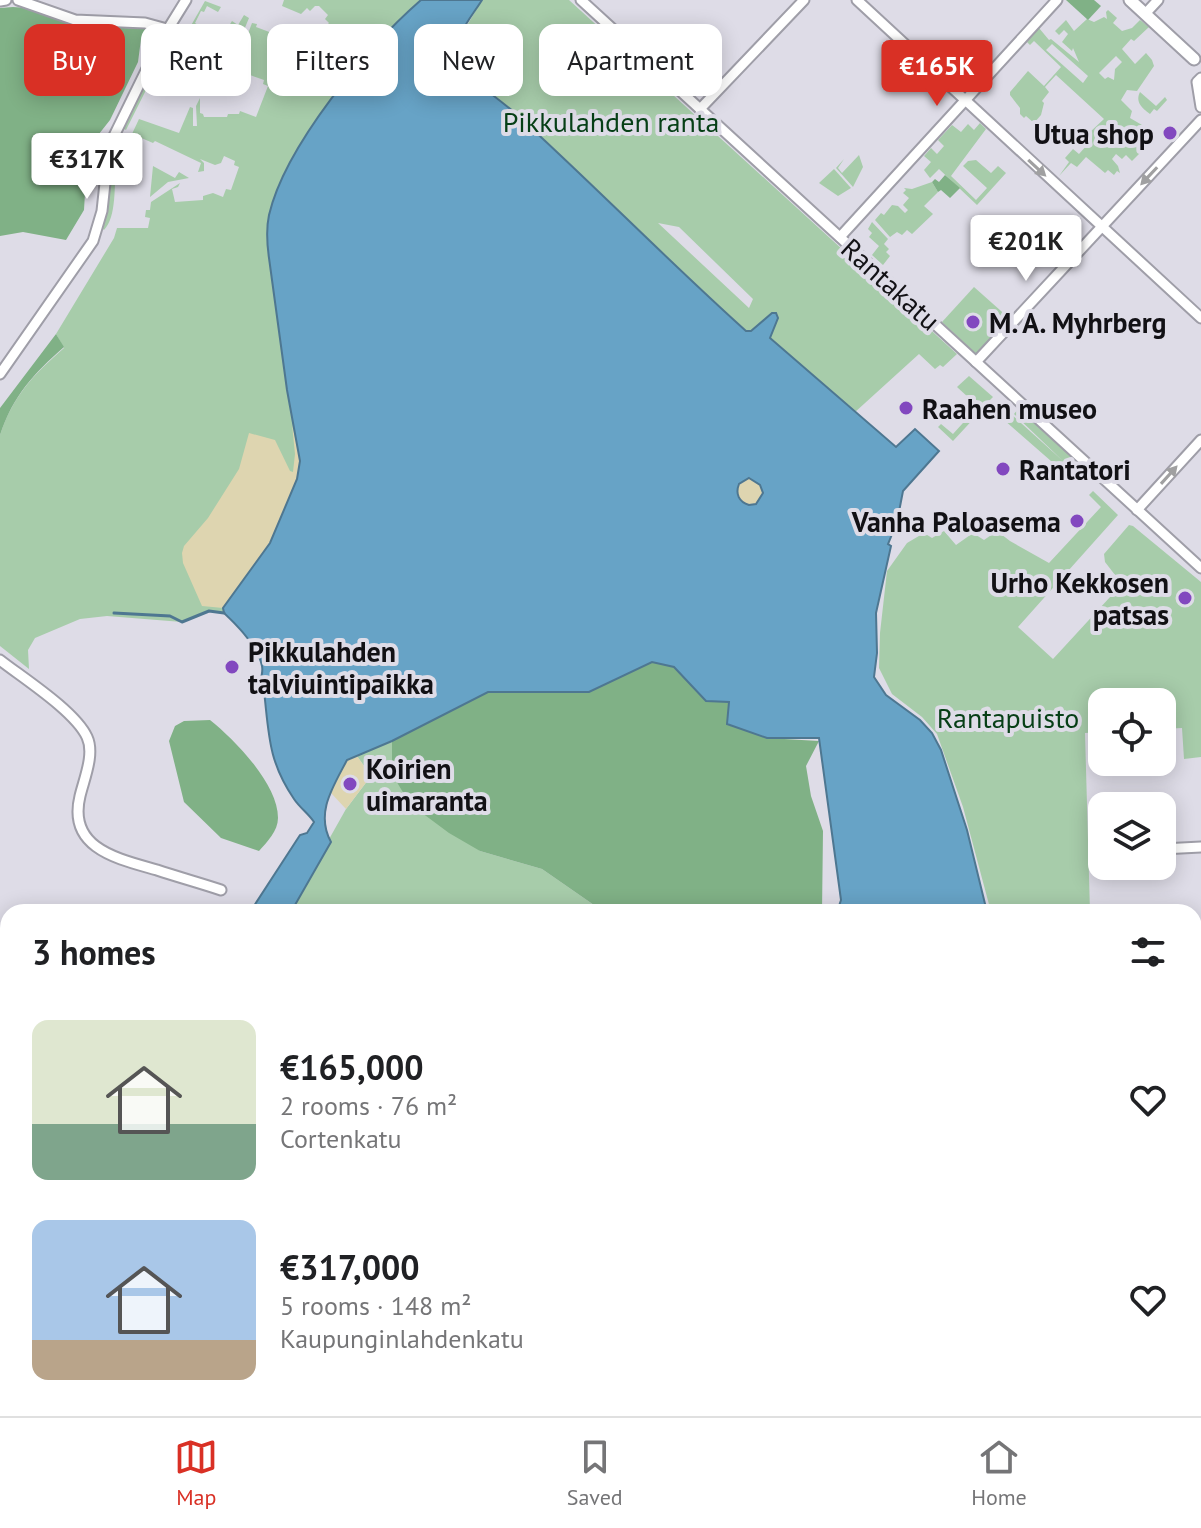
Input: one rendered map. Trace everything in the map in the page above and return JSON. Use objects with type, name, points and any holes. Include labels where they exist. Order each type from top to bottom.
[{"type":"street","points":[[18,0],[75,20],[149,24]]},
{"type":"street","points":[[170,24],[186,0]]},
{"type":"street","name":"Rantakatu","points":[[581,0],[1201,568]]},
{"type":"street","points":[[700,109],[804,0]]},
{"type":"street","points":[[857,0],[1201,318]]},
{"type":"street","points":[[840,237],[1057,0]]},
{"type":"street","points":[[1130,0],[1198,62]]},
{"type":"street","points":[[1145,14],[1158,0]]},
{"type":"street","points":[[1201,78],[1197,82],[1201,107]]},
{"type":"street","points":[[0,374],[93,241],[102,211],[112,140],[141,81]]},
{"type":"street","points":[[976,362],[1201,120]]},
{"type":"street","points":[[1137,510],[1201,440]]},
{"type":"street","points":[[0,660],[69,714],[88,737],[90,755],[76,809],[80,829],[87,839],[110,856],[221,890]]},
{"type":"street","points":[[1176,848],[1201,847]]},
{"type":"green space","points":[[284,0],[421,0],[396,24],[328,24],[325,19],[328,15],[319,6],[310,11],[307,8],[301,14],[282,6]]},
{"type":"green space","name":"Pikkulahden ranta","points":[[482,0],[569,0],[595,24],[539,24],[539,96],[674,96],[957,354],[943,367],[940,365],[935,369],[919,354],[854,413],[769,337],[772,313],[751,331],[746,331],[495,96],[523,96],[523,24],[468,24]],"holes":[[[658,223],[679,227],[753,299],[749,308]]]},
{"type":"green space","points":[[1066,0],[1094,0],[1101,6],[1088,20]]},
{"type":"green space","points":[[205,1],[221,7],[218,12],[207,6],[204,12],[201,11],[197,24],[192,24]]},
{"type":"green space","points":[[0,8],[28,8],[72,24],[24,24],[24,96],[122,96],[110,120],[95,139],[87,159],[84,210],[66,240],[23,232],[0,236]]},
{"type":"green space","points":[[1108,10],[1117,18],[1113,23],[1122,31],[1132,28],[1140,20],[1149,27],[1122,49],[1135,64],[1146,53],[1154,66],[1137,91],[1127,90],[1121,100],[1132,111],[1130,118],[1142,125],[1143,138],[1149,144],[1132,161],[1126,155],[1122,159],[1116,154],[1112,159],[1120,173],[1117,171],[1114,175],[1108,170],[1105,173],[1086,157],[1077,167],[1071,163],[1059,176],[1069,162],[1065,158],[1073,149],[1079,154],[1087,145],[1089,133],[1104,119],[1056,75],[1045,87],[1049,92],[1042,101],[1041,115],[1034,123],[1020,114],[1020,108],[1010,92],[1028,71],[1044,86],[1061,67],[1034,41],[1030,45],[1027,42],[1039,28],[1049,40],[1079,62],[1073,48],[1072,51],[1062,42],[1068,34],[1064,30],[1059,35],[1055,31],[1066,20],[1074,31],[1087,19],[1094,22],[1104,17],[1107,19]],"holes":[[[1052,44],[1088,76],[1083,83],[1046,50]],[[1116,56],[1122,62],[1115,69],[1114,80],[1105,79],[1099,73]]]},
{"type":"green space","points":[[244,15],[249,18],[246,24],[239,24]]},
{"type":"green space","points":[[252,23],[257,24],[256,27],[267,31],[267,86],[263,84],[264,80],[251,75]]},
{"type":"green space","points":[[125,28],[141,29],[138,62],[125,89]]},
{"type":"green space","points":[[141,89],[143,96],[126,130],[122,128]]},
{"type":"green space","points":[[267,89],[267,96],[336,96],[300,145],[269,258],[300,460],[223,608],[224,613],[209,611],[182,622],[107,616],[80,619],[35,638],[28,650],[29,669],[0,646],[0,435],[5,421],[25,387],[64,348],[56,334],[117,228],[148,228],[150,218],[145,217],[151,202],[180,183],[172,189],[175,202],[203,200],[203,196],[213,193],[223,197],[226,189],[231,190],[239,167],[234,165],[235,161],[224,156],[221,163],[215,165],[200,159],[204,163],[204,171],[198,172],[201,163],[155,141],[153,143],[132,134],[139,119],[179,133],[190,107],[193,108],[193,126],[197,126],[196,106],[200,98],[200,113],[204,117],[227,117],[240,111],[256,117]]},
{"type":"green space","points":[[1140,92],[1156,106],[1165,97],[1167,100],[1150,114],[1139,102]]},
{"type":"green space","points":[[980,123],[986,129],[951,176],[976,200],[987,188],[963,166],[968,161],[976,160],[991,173],[998,166],[1006,173],[977,205],[939,169],[930,178],[924,170],[931,162],[924,156],[931,148],[937,154],[944,146],[938,140],[952,125],[961,132],[968,124],[974,130]]},
{"type":"green space","points":[[859,155],[863,167],[853,187],[836,168],[844,159],[838,168],[842,173]]},
{"type":"green space","points":[[114,161],[113,209],[104,230],[111,164]]},
{"type":"green space","points":[[153,166],[175,178],[179,172],[189,178],[168,182],[150,197]]},
{"type":"green space","points":[[834,169],[851,188],[838,196],[819,183]]},
{"type":"green space","points":[[945,175],[960,188],[950,198],[941,190],[938,192],[932,182],[935,179],[939,182]]},
{"type":"green space","points":[[932,182],[938,192],[924,206],[933,214],[912,234],[907,230],[902,235],[897,232],[890,237],[875,220],[892,205],[905,213],[908,210],[903,205],[909,198],[903,193],[904,188],[912,189]]},
{"type":"green space","points":[[872,222],[888,239],[884,244],[890,256],[883,265],[872,255],[879,246],[869,237],[872,233],[868,229]]},
{"type":"green space","points":[[974,287],[1010,319],[977,355],[942,322]]},
{"type":"green space","points":[[56,334],[64,347],[25,386],[0,435],[0,408]]},
{"type":"green space","points":[[969,376],[993,397],[981,409],[957,387]]},
{"type":"green space","points":[[964,402],[978,414],[953,441],[938,427],[941,424],[953,434],[972,413]]},
{"type":"green space","points":[[1001,405],[1063,461],[1014,414],[1019,408],[1087,471],[1082,477],[1075,471],[1067,475],[995,412]]},
{"type":"green space","name":"Rantapuisto","points":[[1093,491],[1118,515],[1018,627],[1053,659],[1122,584],[1105,562],[1104,554],[1129,525],[1133,526],[1201,582],[1201,757],[1184,759],[1182,728],[1176,728],[1176,688],[1088,688],[1088,733],[1085,733],[1090,904],[989,904],[963,807],[937,734],[922,717],[892,694],[879,668],[887,571],[907,543],[924,533],[932,538],[944,531],[956,545],[973,533],[984,540],[997,531],[1049,563],[1101,507],[1089,495]]},
{"type":"green space","points":[[652,662],[674,667],[706,701],[729,702],[767,738],[819,741],[806,766],[811,796],[823,831],[822,904],[592,904],[542,869],[480,851],[449,833],[410,804],[392,774],[392,741],[488,692],[589,692]]},
{"type":"green space","points":[[210,720],[253,764],[271,791],[278,818],[272,836],[259,851],[221,838],[184,802],[169,741],[175,726],[184,721]]},
{"type":"green space","points":[[392,741],[392,774],[480,851],[542,869],[592,904],[293,904],[346,809],[371,776],[357,756]]},
{"type":"sand","points":[[292,424],[300,460],[297,478],[270,544],[223,608],[202,606],[183,563],[184,546],[208,518],[239,469],[249,433],[275,440],[293,472]]},
{"type":"sand","points":[[749,478],[760,485],[763,494],[756,504],[749,505],[740,500],[737,492],[739,485]]},
{"type":"sand","name":"Koirien uimaranta","points":[[357,756],[371,776],[346,809],[331,793],[347,760]]},
{"type":"water","points":[[421,0],[482,0],[466,24],[414,24],[414,96],[494,96],[746,331],[751,331],[776,313],[778,318],[770,338],[896,447],[915,429],[939,451],[903,491],[897,522],[888,544],[891,546],[876,613],[874,677],[886,695],[932,733],[941,750],[967,830],[985,904],[840,904],[819,738],[767,738],[727,724],[729,702],[706,701],[674,667],[652,662],[589,692],[488,692],[392,741],[347,760],[325,810],[331,842],[296,904],[255,904],[300,835],[307,833],[314,822],[285,785],[274,759],[260,659],[223,608],[270,543],[297,479],[300,461],[269,258],[268,220],[278,188],[292,159],[333,96],[398,96],[396,24]],"holes":[[[749,478],[760,485],[763,493],[756,504],[749,505],[740,500],[737,491],[739,484]]]},
{"type":"waterway","points":[[114,613],[170,616],[182,622],[209,611],[224,613]]},
{"type":"place","name":"Utua shop","points":[[1170,133]]},
{"type":"place","name":"M. A. Myhrberg","points":[[973,322]]},
{"type":"place","name":"Raahen museo","points":[[906,408]]},
{"type":"place","name":"Rantatori","points":[[1003,469]]},
{"type":"place","name":"Vanha Paloasema","points":[[1077,521]]},
{"type":"place","name":"Urho Kekkosen patsas","points":[[1185,598]]},
{"type":"place","name":"Pikkulahden talviuintipaikka","points":[[232,667]]},
{"type":"place","name":"Koirien uimaranta","points":[[350,784]]}]
